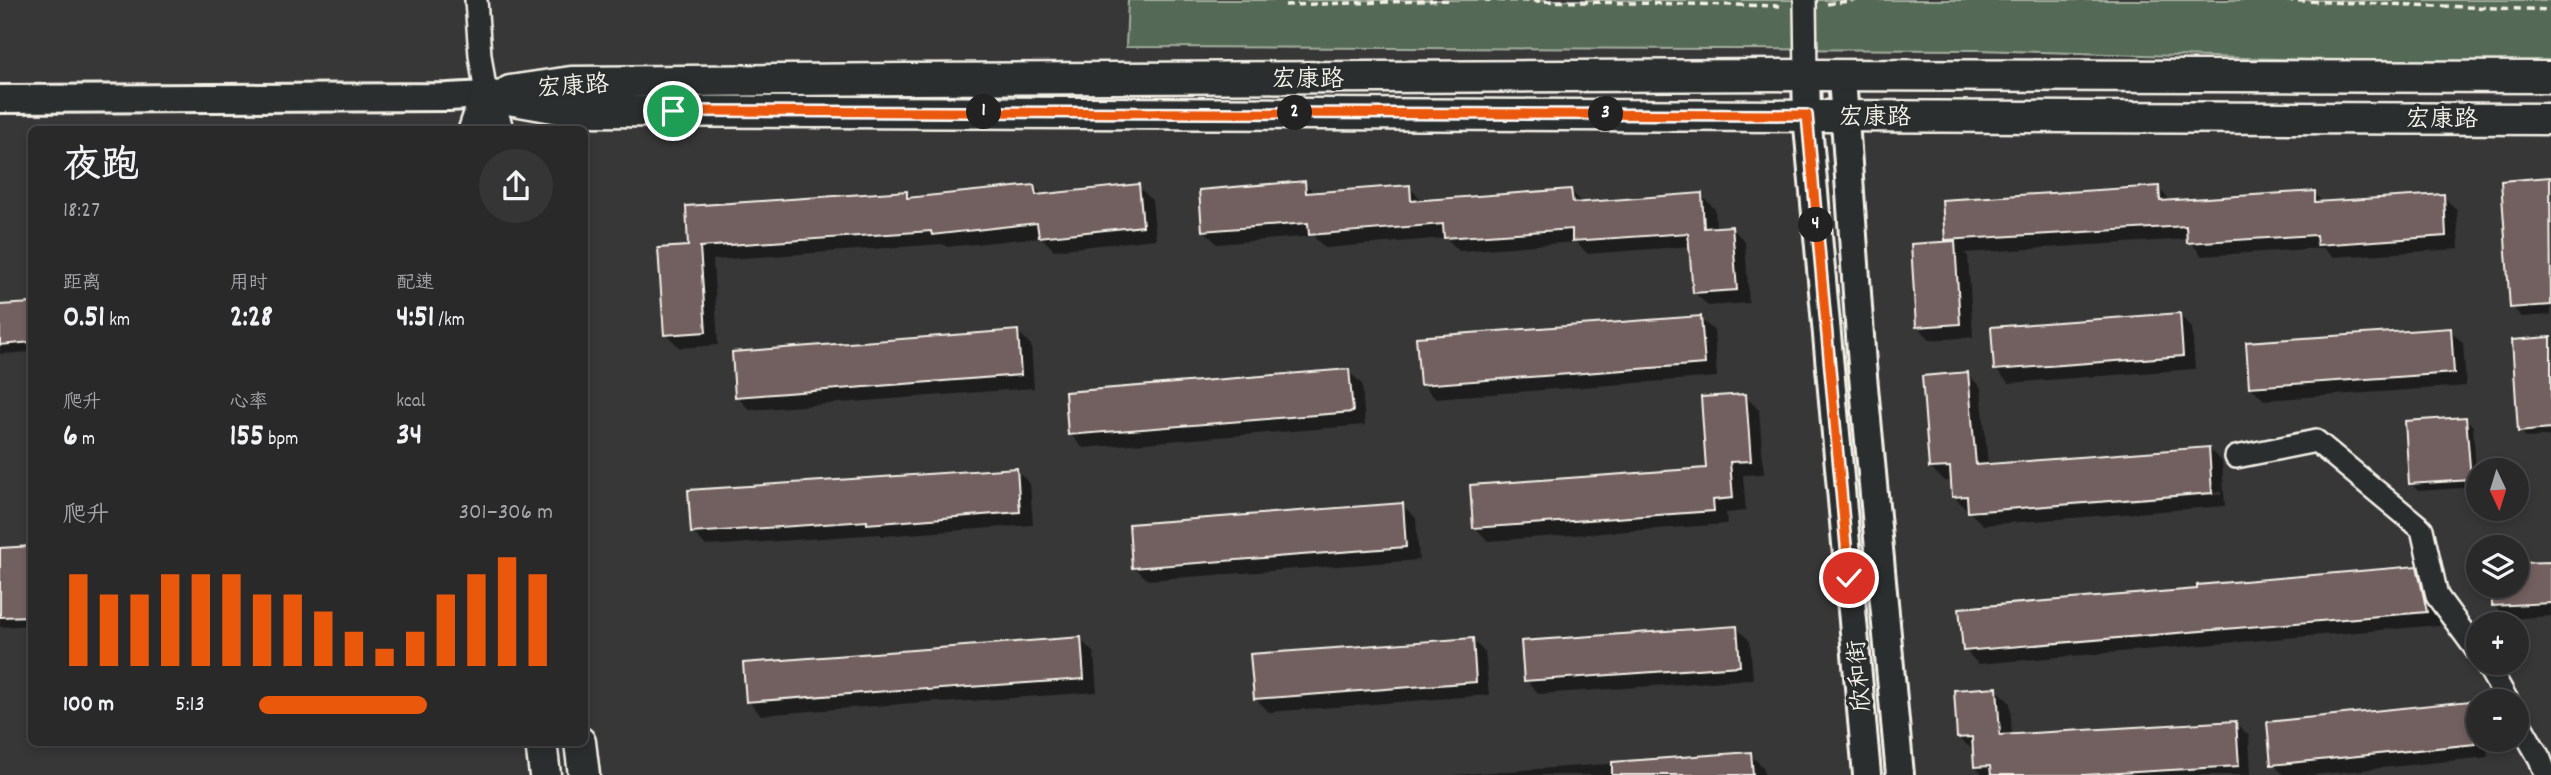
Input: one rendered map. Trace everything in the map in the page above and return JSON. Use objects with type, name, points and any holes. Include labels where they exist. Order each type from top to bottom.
[{"type":"main road","name":"宏康路","points":[[486,95],[571,82],[1806,75],[2551,77]]},
{"type":"main road","name":"宏康路","points":[[486,95],[576,111],[2551,118]]},
{"type":"main road","points":[[475,126],[486,95]]},
{"type":"main road","points":[[486,95],[497,126]]},
{"type":"main road","points":[[580,746],[584,775]]},
{"type":"street","points":[[476,0],[486,95]]},
{"type":"street","points":[[1805,3],[1806,75]]},
{"type":"street","name":"欣和街","points":[[1806,75],[1828,365],[1869,772]]},
{"type":"street","name":"欣和街","points":[[1842,77],[1862,365],[1898,771]]},
{"type":"street","name":"宏康路","points":[[0,99],[486,95]]},
{"type":"street","points":[[1828,365],[1831,349],[1841,345],[1855,352],[1862,365]]},
{"type":"street","points":[[2236,457],[2316,441],[2422,529],[2437,596],[2466,636]]},
{"type":"street","points":[[2529,739],[2546,775]]},
{"type":"path","points":[[1285,5],[1453,0]]},
{"type":"path","points":[[1485,0],[1805,3],[1856,0]]},
{"type":"path","points":[[2274,0],[2551,10]]},
{"type":"green space","points":[[1128,0],[2551,0],[2551,67],[1977,50],[1126,47]]},
{"type":"building","points":[[2550,177],[2551,305],[2510,308],[2501,181]]},
{"type":"building","points":[[1305,181],[1306,193],[1410,185],[1411,201],[1571,189],[1573,203],[1702,193],[1704,228],[1732,226],[1737,290],[1693,293],[1688,233],[1572,241],[1572,229],[1444,238],[1443,224],[1309,235],[1308,223],[1202,231],[1199,190]]},
{"type":"building","points":[[1139,184],[1143,226],[1039,237],[1037,223],[932,235],[931,231],[700,247],[706,332],[664,335],[658,248],[688,246],[686,206],[907,191],[907,198],[1034,185],[1036,195]]},
{"type":"building","points":[[2159,186],[2160,201],[2315,191],[2315,202],[2444,194],[2446,236],[2317,245],[2316,235],[2187,243],[2186,226],[1945,240],[1942,200]]},
{"type":"building","points":[[1955,241],[1960,324],[1916,327],[1911,244]]},
{"type":"building","points":[[28,303],[28,342],[0,345],[0,305]]},
{"type":"building","points":[[2180,313],[2183,356],[1994,370],[1991,327]]},
{"type":"building","points":[[1701,316],[1705,364],[1420,385],[1416,337]]},
{"type":"building","points":[[2451,328],[2454,373],[2249,387],[2246,342]]},
{"type":"building","points":[[1018,330],[1021,375],[735,397],[732,352]]},
{"type":"building","points":[[2551,337],[2551,429],[2518,432],[2512,340]]},
{"type":"building","points":[[1349,369],[1353,412],[1068,435],[1065,392]]},
{"type":"building","points":[[1968,372],[1976,465],[2209,447],[2212,493],[1968,512],[1967,496],[1952,497],[1950,467],[1929,468],[1922,376]]},
{"type":"building","points":[[1746,394],[1751,461],[1730,462],[1733,498],[1713,500],[1714,511],[1473,528],[1470,485],[1706,468],[1701,397]]},
{"type":"building","points":[[2466,417],[2469,458],[2466,458],[2466,480],[2409,484],[2405,421]]},
{"type":"building","points":[[1017,468],[1020,512],[867,524],[867,521],[691,533],[688,490]]},
{"type":"building","points":[[1403,503],[1406,547],[1132,568],[1129,524]]},
{"type":"building","points":[[28,546],[28,616],[0,617],[0,548]]},
{"type":"building","points":[[2551,562],[2551,603],[2492,606],[2492,598],[2529,598],[2529,563]]},
{"type":"building","points":[[2417,566],[2427,612],[1963,651],[1959,608],[2197,589],[2197,585]]},
{"type":"building","points":[[1737,626],[1740,666],[1524,681],[1521,641]]},
{"type":"building","points":[[1081,637],[1084,679],[746,702],[743,663]]},
{"type":"building","points":[[1473,638],[1476,682],[1254,699],[1250,654]]},
{"type":"building","points":[[1997,687],[2000,735],[2236,721],[2239,766],[2084,775],[1991,775],[1990,766],[1974,767],[1972,737],[1957,738],[1954,690]]},
{"type":"building","points":[[2466,701],[2466,745],[2271,765],[2267,722]]},
{"type":"building","points":[[1751,752],[1753,775],[1612,775],[1612,762]]},
{"type":"route","points":[[673,111],[1807,115],[1849,578]]}]
